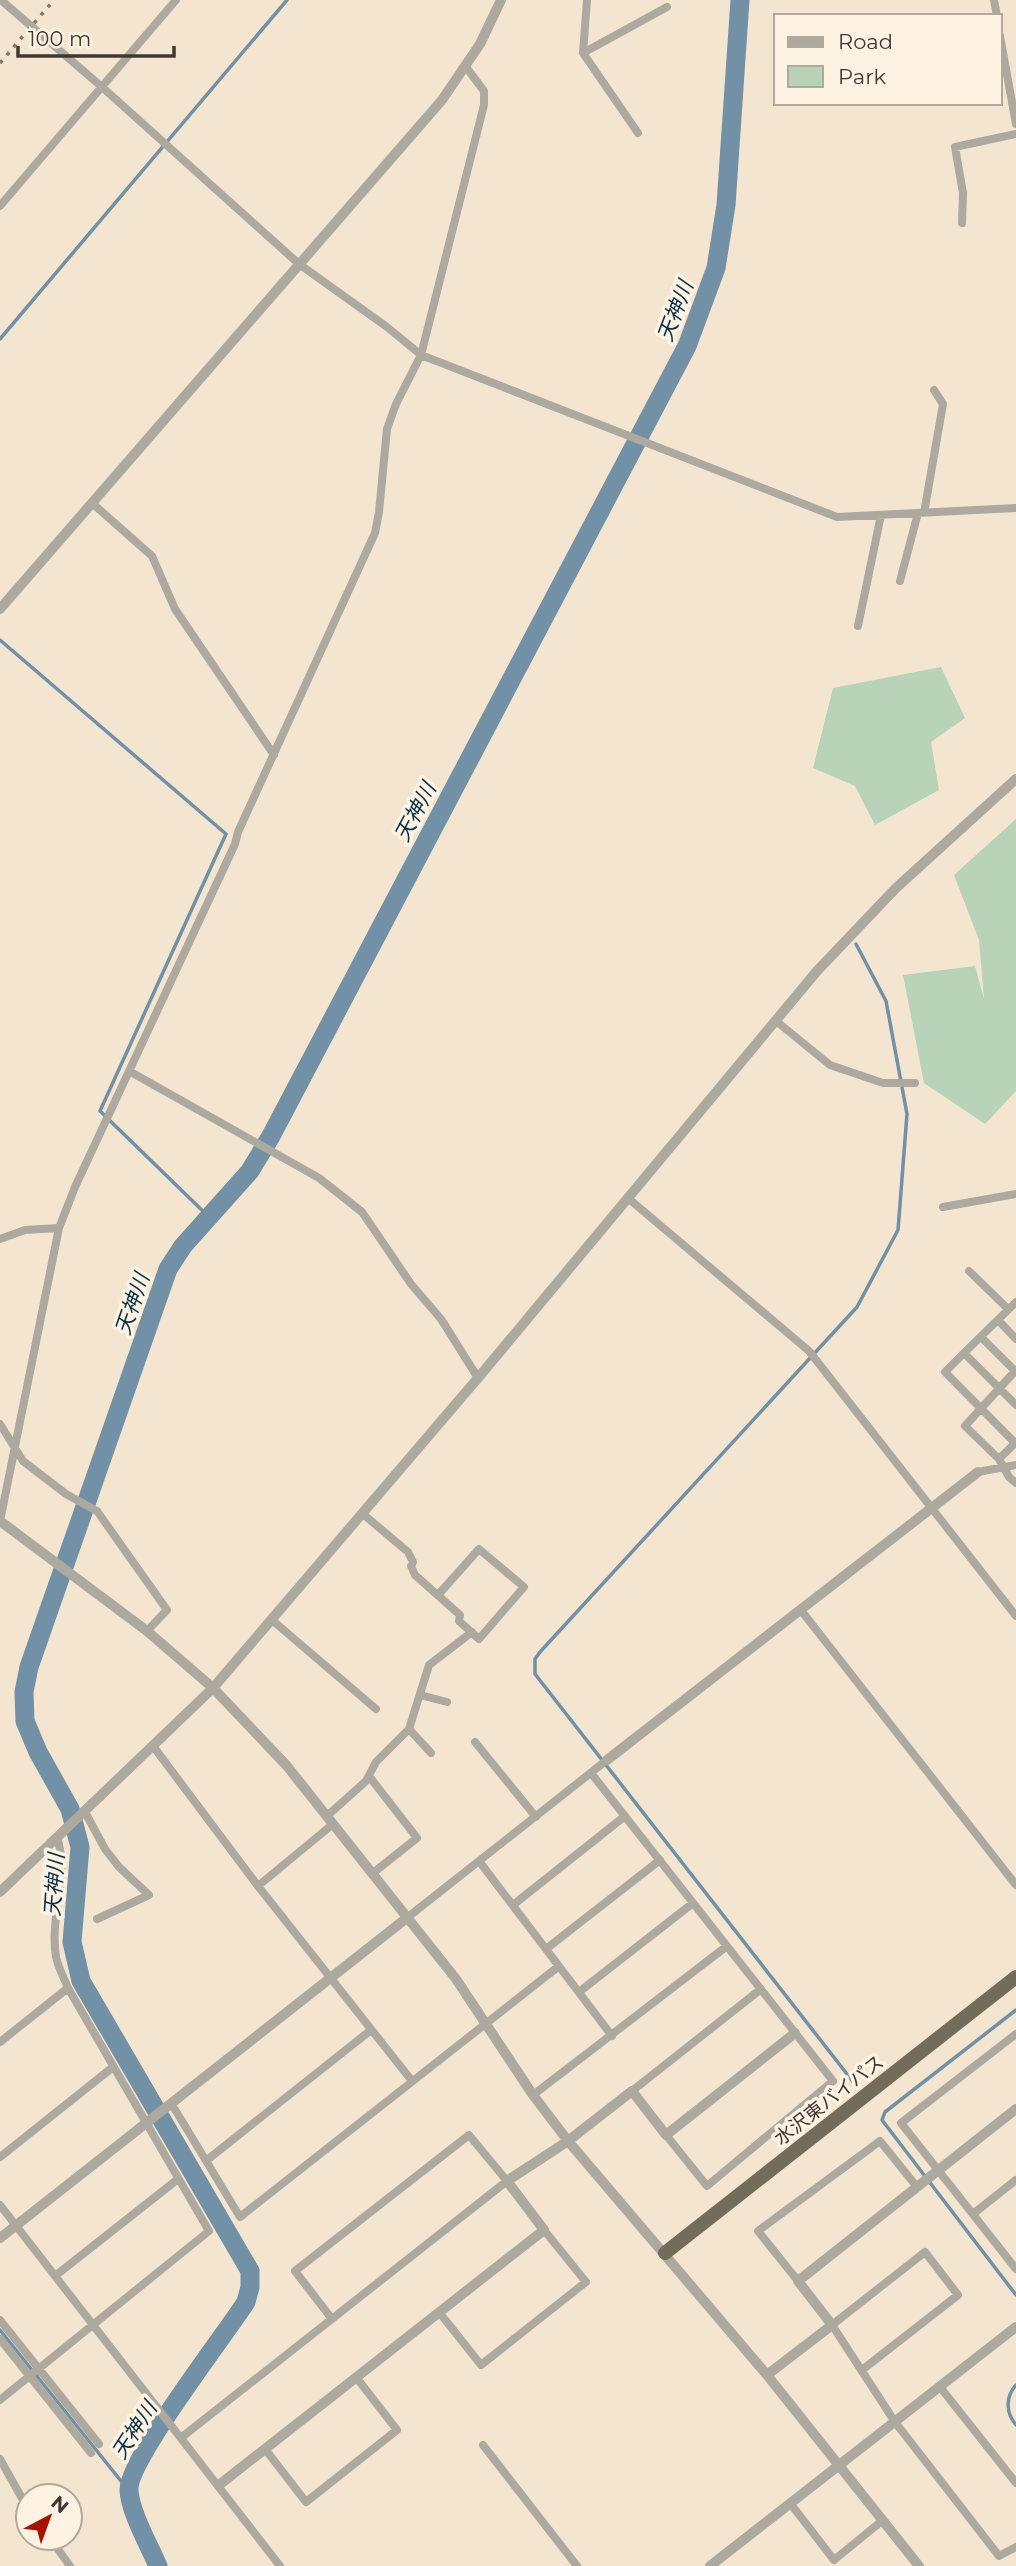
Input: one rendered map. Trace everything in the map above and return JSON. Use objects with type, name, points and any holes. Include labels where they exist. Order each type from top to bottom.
[{"type":"highway","name":"水沢東バイパス","points":[[665,2253],[1016,1977]]},
{"type":"street","points":[[1,0],[299,264],[387,327],[421,355],[837,517],[1016,508]]},
{"type":"street","points":[[0,206],[176,0]]},
{"type":"street","points":[[0,609],[442,100],[480,44],[501,0]]},
{"type":"street","points":[[587,0],[583,53],[638,133]]},
{"type":"street","points":[[583,53],[667,7]]},
{"type":"street","points":[[1002,47],[1016,124]]},
{"type":"street","points":[[466,67],[484,91],[484,105],[421,355],[396,404],[387,429],[379,512],[374,533],[238,832],[235,844],[75,1187],[59,1228],[0,1521],[147,1631],[213,1688],[287,1766],[408,1917],[487,2023],[533,2095],[568,2141],[767,2375],[919,2566]]},
{"type":"street","points":[[962,223],[963,193],[955,147],[1016,134]]},
{"type":"street","points":[[900,581],[921,513],[943,404],[934,390]]},
{"type":"street","points":[[92,503],[152,556],[176,609],[274,755]]},
{"type":"street","points":[[858,626],[881,515]]},
{"type":"street","points":[[0,1892],[213,1688],[478,1378],[859,924],[1016,779]]},
{"type":"street","points":[[776,1021],[830,1065],[883,1083],[915,1083]]},
{"type":"street","points":[[128,1071],[318,1178],[362,1212],[411,1284],[441,1319],[478,1378]]},
{"type":"street","points":[[943,1207],[1016,1194]]},
{"type":"street","points":[[629,1199],[809,1351],[1016,1616]]},
{"type":"street","points":[[0,1239],[25,1230],[59,1228]]},
{"type":"street","points":[[969,1271],[1014,1305],[945,1371],[1016,1442],[1001,1463]]},
{"type":"street","points":[[998,1320],[1016,1339]]},
{"type":"street","points":[[981,1336],[1016,1371],[964,1426],[1001,1463],[1016,1483]]},
{"type":"street","points":[[964,1353],[1016,1405]]},
{"type":"street","points":[[0,1424],[23,1461],[66,1494],[97,1511],[167,1610],[147,1631]]},
{"type":"street","points":[[0,2238],[931,1507],[978,1472],[1001,1463],[1016,1465]]},
{"type":"street","points":[[363,1514],[408,1552],[415,1575],[460,1615],[459,1621],[479,1639],[524,1587],[479,1549],[438,1595]]},
{"type":"street","points":[[800,1609],[1016,1885]]},
{"type":"street","points":[[272,1620],[376,1709]]},
{"type":"street","points":[[258,1886],[330,1820],[369,1776],[376,1762],[409,1729],[429,1665],[472,1632]]},
{"type":"street","points":[[421,1695],[447,1702]]},
{"type":"street","points":[[409,1729],[431,1753]]},
{"type":"street","points":[[475,1742],[536,1816]]},
{"type":"street","points":[[153,1746],[258,1886],[412,2081]]},
{"type":"street","points":[[591,1773],[833,2081],[706,2186],[632,2091]]},
{"type":"street","points":[[369,1776],[417,1838],[373,1873]]},
{"type":"street","points":[[85,1812],[105,1850],[149,1895],[97,1919]]},
{"type":"street","points":[[513,1905],[625,1816]]},
{"type":"street","points":[[0,2400],[209,2231],[68,1988],[56,1957],[63,1870],[57,1837]]},
{"type":"street","points":[[546,1949],[660,1860]]},
{"type":"street","points":[[480,1861],[612,2036]]},
{"type":"street","points":[[579,1993],[693,1903]]},
{"type":"street","points":[[533,2095],[727,1946]]},
{"type":"street","points":[[171,2103],[240,2217],[559,1966]]},
{"type":"street","points":[[0,2042],[68,1988]]},
{"type":"street","points":[[182,2437],[507,2181],[568,2141],[761,1989]]},
{"type":"street","points":[[207,2160],[371,2030]]},
{"type":"street","points":[[666,2135],[796,2033]]},
{"type":"street","points":[[1016,2034],[901,2123],[1016,2269]]},
{"type":"street","points":[[0,2157],[113,2067]]},
{"type":"street","points":[[798,2281],[1016,2109]]},
{"type":"street","points":[[332,2319],[295,2271],[469,2135],[586,2282],[481,2365],[439,2312]]},
{"type":"street","points":[[917,2187],[880,2141],[758,2231],[832,2325],[895,2422],[999,2556],[1016,2547]]},
{"type":"street","points":[[55,2276],[178,2179]]},
{"type":"street","points":[[973,2214],[1016,2180]]},
{"type":"street","points":[[0,2205],[280,2566]]},
{"type":"street","points":[[219,2485],[544,2230]]},
{"type":"street","points":[[1006,2257],[1016,2250]]},
{"type":"street","points":[[767,2375],[925,2252],[958,2295],[862,2370]]},
{"type":"street","points":[[0,2320],[99,2444]]},
{"type":"street","points":[[710,2566],[1016,2327]]},
{"type":"street","points":[[0,2339],[91,2453]]},
{"type":"street","points":[[265,2449],[306,2502],[397,2430],[356,2377]]},
{"type":"street","points":[[940,2387],[1016,2483]]},
{"type":"street","points":[[483,2445],[577,2566]]},
{"type":"street","points":[[0,2459],[14,2484]]},
{"type":"street","points":[[790,2503],[834,2560],[883,2520]]},
{"type":"green space","points":[[941,667],[965,718],[931,742],[939,790],[875,825],[855,786],[813,768],[833,688]]},
{"type":"green space","points":[[1016,819],[1016,1091],[985,1124],[924,1083],[903,975],[975,966],[984,999],[979,940],[954,875]]},
{"type":"waterway","points":[[0,339],[287,0]]},
{"type":"waterway","name":"天神川","points":[[158,2566],[130,2499],[129,2490],[133,2475],[160,2426],[246,2302],[250,2271],[81,1981],[72,1942],[80,1847],[70,1809],[38,1752],[25,1721],[24,1692],[29,1667],[168,1269],[183,1246],[250,1171],[271,1136],[687,346],[716,268],[726,205],[740,0]]},
{"type":"waterway","points":[[0,640],[226,834],[100,1111],[209,1217]]},
{"type":"waterway","points":[[854,2083],[535,1674],[535,1659],[857,1307],[898,1230],[907,1114],[886,1001],[856,944]]},
{"type":"waterway","points":[[1016,2010],[885,2112],[882,2120],[1016,2295]]},
{"type":"waterway","points":[[0,2330],[129,2491]]},
{"type":"waterway","points":[[1016,2385],[1008,2405],[1016,2425]]},
{"type":"railway","points":[[0,63],[54,0]]}]
